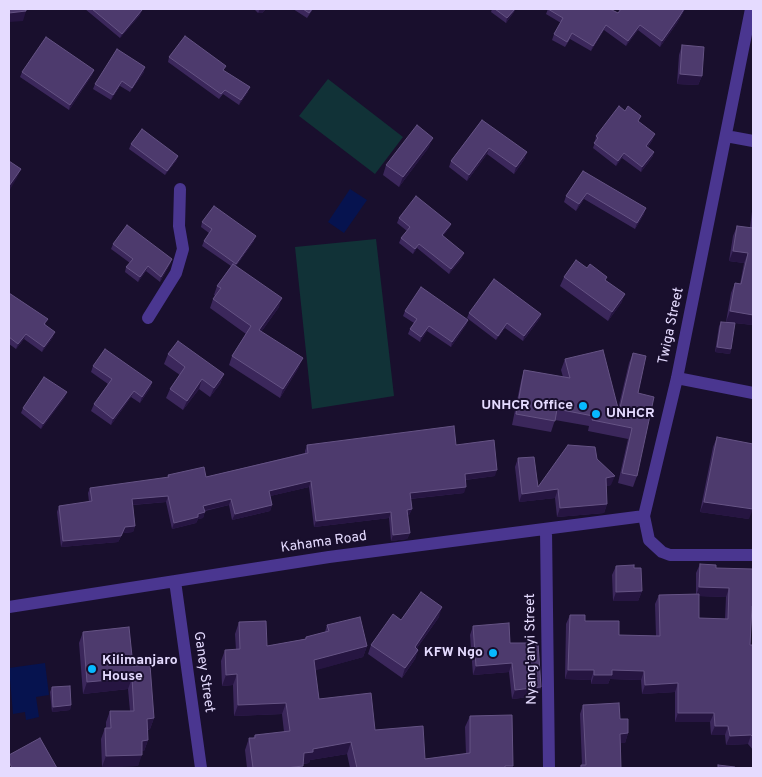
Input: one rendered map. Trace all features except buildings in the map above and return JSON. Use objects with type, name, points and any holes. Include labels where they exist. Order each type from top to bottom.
[{"type":"street","name":"Twiga Street","points":[[751,9],[676,378],[644,516],[649,540],[662,552],[670,555],[753,556]]},
{"type":"street","points":[[726,136],[753,141]]},
{"type":"street","points":[[148,318],[176,273],[183,249],[179,226],[180,188]]},
{"type":"street","points":[[676,378],[753,393]]},
{"type":"street","name":"Kahama Road","points":[[9,607],[329,557],[644,516]]},
{"type":"street","name":"Nyang'anyi Street","points":[[546,530],[549,768]]},
{"type":"street","name":"Ganey Street","points":[[175,581],[201,768]]},
{"type":"green space","points":[[328,79],[403,137],[375,174],[299,116]]},
{"type":"green space","points":[[376,239],[394,396],[312,409],[295,247]]},
{"type":"shaded area","points":[[350,189],[367,200],[344,233],[328,222]]},
{"type":"shaded area","points":[[45,663],[49,695],[36,697],[39,717],[26,720],[25,712],[13,714],[9,668]]},
{"type":"place","name":"UNHCR Office","points":[[583,406]]},
{"type":"place","name":"UNHCR","points":[[596,414]]},
{"type":"place","name":"KFW Ngo","points":[[493,653]]},
{"type":"place","name":"Kilimanjaro House","points":[[92,669]]}]
